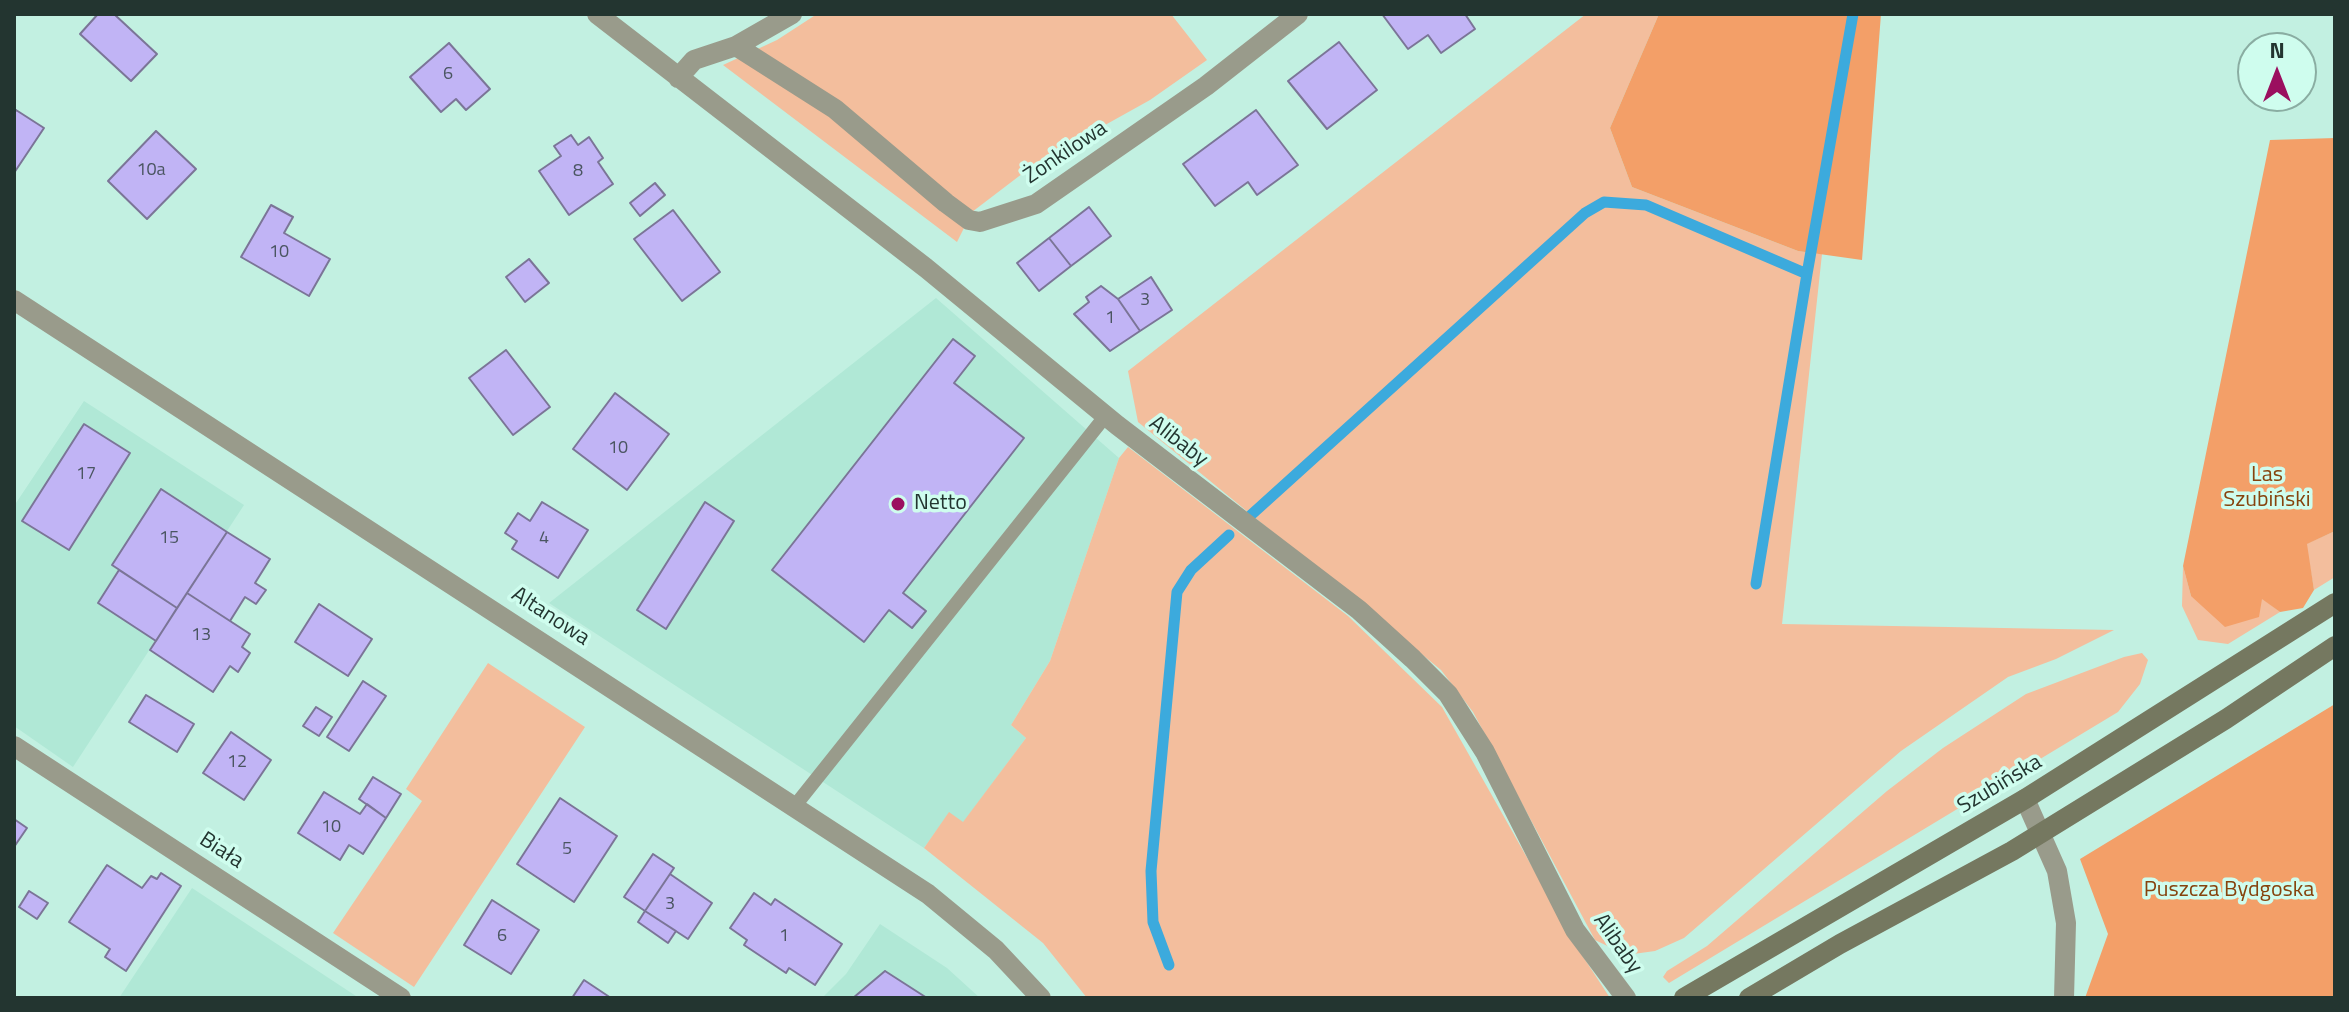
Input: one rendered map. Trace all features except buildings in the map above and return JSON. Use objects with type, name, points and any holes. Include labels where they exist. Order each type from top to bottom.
[{"type":"main road","name":"Szubińska","points":[[1684,998],[2025,799],[2335,603]]},
{"type":"main road","points":[[1749,998],[2043,832],[2226,719],[2335,646]]},
{"type":"street","name":"Alibaby","points":[[597,14],[926,268],[1359,610],[1448,694],[1485,752],[1575,930],[1626,998]]},
{"type":"street","points":[[678,78],[694,60],[736,46],[792,14]]},
{"type":"street","name":"Żonkilowa","points":[[736,46],[835,109],[946,203],[969,220],[980,222],[1036,204],[1206,86],[1298,14]]},
{"type":"street","name":"Altanowa","points":[[14,300],[928,894],[996,950],[1041,998]]},
{"type":"street","name":"Biała","points":[[14,746],[401,998]]},
{"type":"street","points":[[2025,799],[2043,832],[2057,871],[2066,923],[2064,998]]},
{"type":"lane","points":[[794,807],[1107,414]]},
{"type":"shaded area","points":[[817,14],[1171,14],[1207,60],[1150,100],[1035,164],[972,212],[957,242],[723,65],[777,40]]},
{"type":"shaded area","points":[[1586,14],[1659,14],[1610,128],[1632,187],[1798,251],[1822,254],[1782,624],[2114,630],[2056,659],[2008,677],[1901,751],[1684,938],[1655,951],[1626,955],[1595,940],[1473,712],[1441,670],[1138,422],[1128,371]]},
{"type":"shaded area","points":[[936,298],[1119,458],[1050,661],[1011,725],[1026,738],[963,823],[949,813],[924,848],[549,603]]},
{"type":"shaded area","points":[[84,401],[244,505],[73,767],[14,726],[14,506]]},
{"type":"shaded area","points":[[1128,447],[1348,616],[1442,707],[1582,955],[1610,998],[1087,998],[1043,943],[924,848],[949,812],[963,822],[1026,738],[1011,725],[1050,661],[1119,458]]},
{"type":"shaded area","points":[[2335,531],[2335,577],[2314,590],[2306,544]]},
{"type":"shaded area","points":[[2183,566],[2191,596],[2262,598],[2280,612],[2228,644],[2198,640],[2182,606]]},
{"type":"shaded area","points":[[2142,653],[2148,660],[2140,684],[2118,712],[1669,983],[1663,977],[1667,971],[1707,946],[1887,791],[1943,748],[2026,694]]},
{"type":"shaded area","points":[[488,663],[585,727],[414,987],[333,933],[422,801],[406,789]]},
{"type":"shaded area","points":[[192,888],[359,998],[119,998]]},
{"type":"shaded area","points":[[880,924],[947,968],[980,998],[822,998],[846,974]]},
{"type":"green space","points":[[1659,14],[1881,14],[1862,260],[1798,251],[1632,187],[1610,128]]},
{"type":"green space","name":"Las Szubiński","points":[[2335,138],[2335,531],[2307,544],[2314,590],[2303,608],[2280,612],[2262,599],[2259,617],[2225,627],[2191,596],[2183,566],[2270,140]]},
{"type":"green space","name":"Puszcza Bydgoska","points":[[2335,704],[2335,998],[2085,998],[2108,934],[2080,859]]},
{"type":"waterway","points":[[1251,515],[1585,213],[1604,202],[1646,205],[1807,274],[1853,14]]},
{"type":"waterway","points":[[1756,584],[1807,274]]},
{"type":"waterway","points":[[1169,965],[1153,922],[1151,871],[1177,592],[1191,570],[1229,535]]},
{"type":"place","name":"Netto","points":[[898,504]]}]
